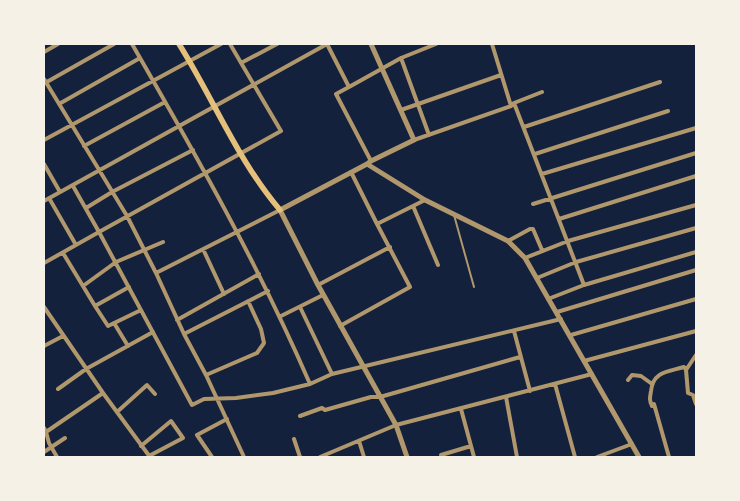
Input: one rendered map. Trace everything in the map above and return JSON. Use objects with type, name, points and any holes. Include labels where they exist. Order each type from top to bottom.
[{"type":"main road","points":[[179,44],[265,193],[280,210]]},
{"type":"street","points":[[44,52],[58,44]]},
{"type":"street","points":[[114,44],[45,82],[127,216],[156,273],[184,334],[206,375],[244,457]]},
{"type":"street","points":[[132,44],[206,172],[238,231],[280,316],[310,384]]},
{"type":"street","points":[[44,140],[221,44]]},
{"type":"street","points":[[45,261],[76,246],[127,216],[281,131],[230,44]]},
{"type":"street","points":[[241,63],[277,44]]},
{"type":"street","points":[[44,201],[214,105],[327,44],[349,87]]},
{"type":"street","points":[[371,44],[414,140]]},
{"type":"street","points":[[435,44],[400,58],[336,94],[369,162],[425,200],[508,241],[525,258],[548,299],[571,335],[584,361],[639,457]]},
{"type":"street","points":[[492,44],[501,75],[535,154],[584,285]]},
{"type":"street","points":[[59,104],[140,58]]},
{"type":"street","points":[[400,58],[429,135]]},
{"type":"street","points":[[401,110],[501,75]]},
{"type":"street","points":[[524,127],[660,82]]},
{"type":"street","points":[[156,273],[414,140],[513,105],[542,92]]},
{"type":"street","points":[[84,146],[165,102]]},
{"type":"street","points":[[535,154],[668,111]]},
{"type":"street","points":[[542,174],[696,128]]},
{"type":"street","points":[[86,208],[112,192],[193,150]]},
{"type":"street","points":[[533,204],[696,153]]},
{"type":"street","points":[[44,164],[60,192]]},
{"type":"street","points":[[340,326],[410,287],[351,172]]},
{"type":"street","points":[[559,219],[696,176]]},
{"type":"street","points":[[73,186],[100,232],[192,405],[204,399],[218,400],[273,393],[310,384],[332,374],[363,368],[561,319]]},
{"type":"street","points":[[49,198],[76,246]]},
{"type":"street","points":[[377,224],[425,200]]},
{"type":"street","points":[[525,258],[568,240],[696,205]]},
{"type":"street","points":[[413,206],[438,265]]},
{"type":"street","points":[[280,210],[323,295],[396,425],[407,457]]},
{"type":"street","points":[[537,278],[576,262],[696,228]]},
{"type":"street","points":[[508,241],[530,229],[533,229],[542,250]]},
{"type":"street","points":[[83,286],[116,262],[145,251],[163,242]]},
{"type":"street","points":[[318,285],[390,247]]},
{"type":"street","points":[[203,249],[224,294]]},
{"type":"street","points":[[548,299],[584,285],[696,252]]},
{"type":"street","points":[[63,253],[108,326],[141,310]]},
{"type":"street","points":[[557,312],[696,270]]},
{"type":"street","points":[[178,320],[259,274]]},
{"type":"street","points":[[95,306],[129,287]]},
{"type":"street","points":[[184,334],[268,291]]},
{"type":"street","points":[[280,316],[323,295]]},
{"type":"street","points":[[571,335],[696,299]]},
{"type":"street","points":[[206,375],[257,353],[264,343],[261,329],[248,301]]},
{"type":"street","points":[[300,306],[332,374]]},
{"type":"street","points":[[44,308],[102,393],[149,456],[183,438],[171,421],[142,446]]},
{"type":"street","points":[[114,323],[128,346]]},
{"type":"street","points":[[514,331],[530,391]]},
{"type":"street","points":[[584,361],[696,331]]},
{"type":"street","points":[[58,389],[86,369],[153,332]]},
{"type":"street","points":[[44,346],[63,336]]},
{"type":"street","points":[[696,354],[686,370],[688,393],[693,394],[696,404]]},
{"type":"street","points":[[300,416],[322,408],[325,410],[371,397],[380,397],[520,357]]},
{"type":"street","points":[[669,457],[654,404],[652,406],[649,401],[652,384],[656,377],[664,371],[684,367],[686,370]]},
{"type":"street","points":[[321,457],[396,425],[592,374]]},
{"type":"street","points":[[628,380],[632,375],[641,376],[652,384]]},
{"type":"street","points":[[555,384],[575,457]]},
{"type":"street","points":[[117,412],[147,385],[155,394]]},
{"type":"street","points":[[57,457],[45,430],[102,393]]},
{"type":"street","points":[[506,397],[517,457]]},
{"type":"street","points":[[461,409],[474,457]]},
{"type":"street","points":[[212,457],[197,435],[227,419]]},
{"type":"street","points":[[44,452],[65,438]]},
{"type":"street","points":[[294,439],[300,457]]},
{"type":"street","points":[[359,441],[364,457]]},
{"type":"street","points":[[597,457],[632,444]]},
{"type":"street","points":[[442,455],[471,446]]},
{"type":"lane","points":[[453,213],[474,287]]}]
